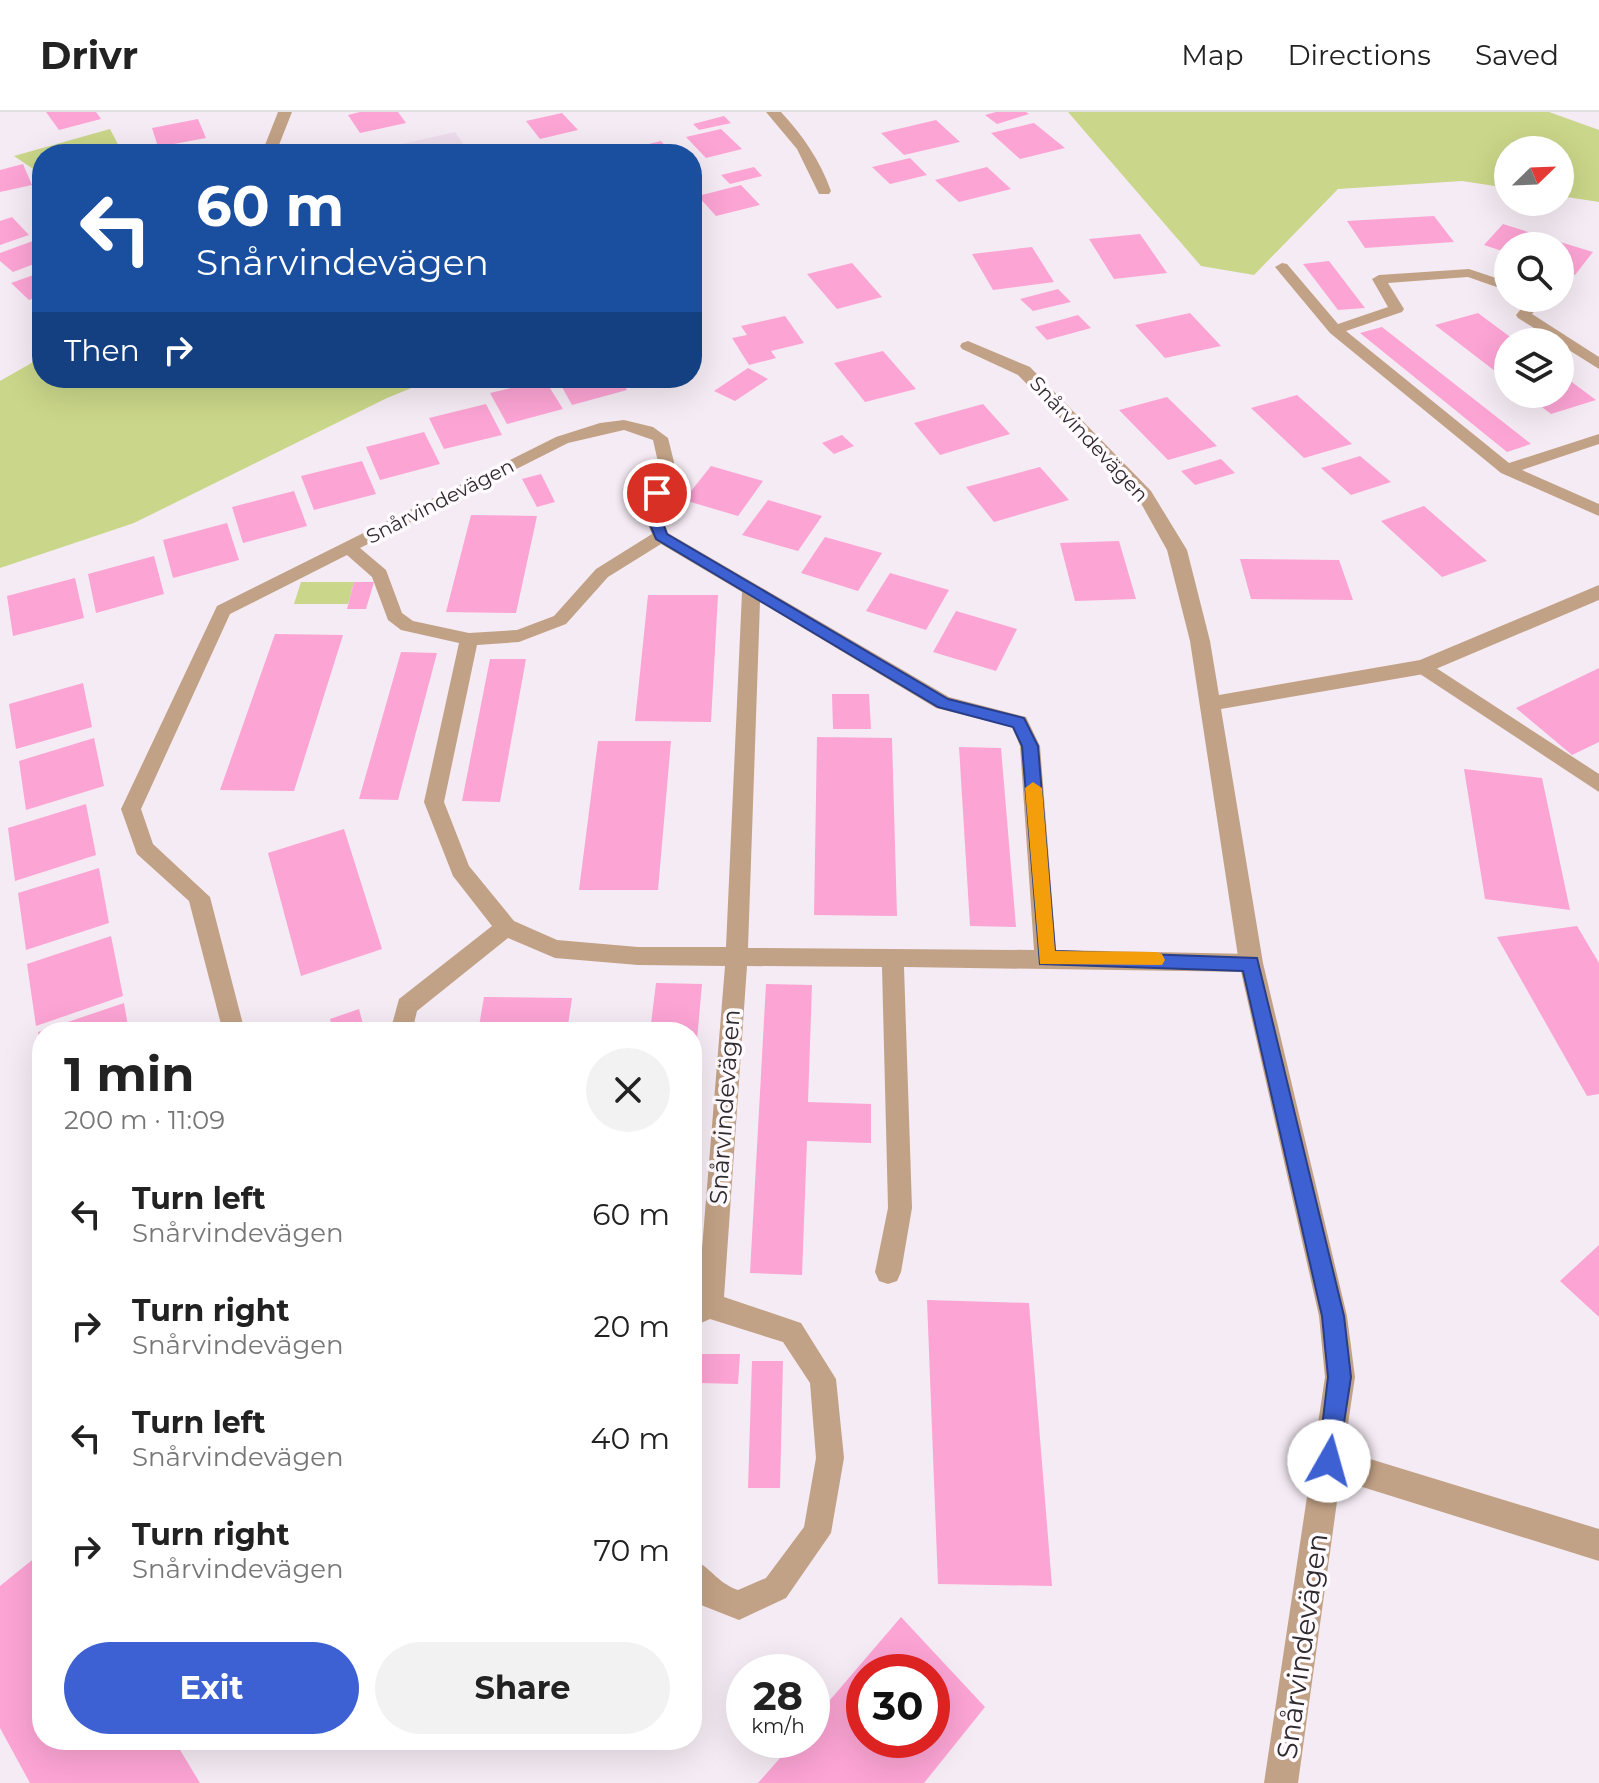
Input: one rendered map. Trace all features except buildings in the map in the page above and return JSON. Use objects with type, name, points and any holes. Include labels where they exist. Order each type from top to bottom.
[{"type":"street","points":[[272,144],[285,112]]},
{"type":"street","points":[[773,112],[808,152],[824,191]]},
{"type":"street","name":"Snårvindevägen","points":[[968,346],[1024,371],[1145,495],[1177,550],[1200,641],[1251,963],[1333,1316],[1340,1377],[1281,1783]]},
{"type":"street","points":[[1208,704],[1424,667],[1599,592]]},
{"type":"street","points":[[1329,1461],[1599,1545]]},
{"type":"lane","points":[[1282,267],[1335,330],[1507,469],[1599,511]]},
{"type":"lane","points":[[1335,330],[1397,309],[1379,279],[1469,273],[1494,282]]},
{"type":"lane","points":[[1526,312],[1523,315],[1599,364]]},
{"type":"lane","name":"Snårvindevägen","points":[[231,1022],[199,897],[144,848],[131,809],[223,610],[348,547],[562,440],[618,424],[641,425],[660,438],[666,462],[652,513],[661,536],[602,573],[560,620],[519,636],[469,639],[407,626],[394,616],[380,574],[348,547]]},
{"type":"lane","points":[[1507,469],[1599,439]]},
{"type":"lane","points":[[661,536],[943,703],[1019,722],[1030,746],[1046,959]]},
{"type":"lane","name":"Snårvindevägen","points":[[702,1300],[737,955],[751,589]]},
{"type":"lane","points":[[469,639],[434,802],[460,870],[506,927],[555,949],[638,956],[1251,963]]},
{"type":"lane","points":[[1424,667],[1599,784]]},
{"type":"lane","points":[[403,1022],[407,1006],[506,927]]},
{"type":"lane","points":[[888,1272],[900,1208],[893,958]]},
{"type":"lane","name":"Snårvindevägen","points":[[702,1310],[792,1332],[823,1379],[830,1458],[817,1533],[776,1588],[739,1605],[711,1595],[702,1585]]},
{"type":"shaded area","points":[[455,132],[463,144],[402,144]]},
{"type":"green space","points":[[1068,112],[1549,112],[1599,130],[1599,202],[1574,198],[1574,136],[1494,136],[1494,186],[1462,181],[1338,189],[1254,275],[1201,266]]},
{"type":"green space","points":[[110,129],[118,144],[57,144]]},
{"type":"green space","points":[[32,151],[32,168],[14,156]]},
{"type":"green space","points":[[32,363],[32,388],[412,388],[134,523],[0,568],[0,381]]},
{"type":"green space","points":[[301,582],[354,582],[348,604],[294,604]]},
{"type":"slow traffic","points":[[1033,788],[1046,959],[1156,960]]},
{"type":"route","points":[[657,493],[652,513],[661,536],[943,703],[1019,722],[1030,746],[1046,959],[1251,963],[1333,1316],[1340,1377],[1329,1461]]}]
